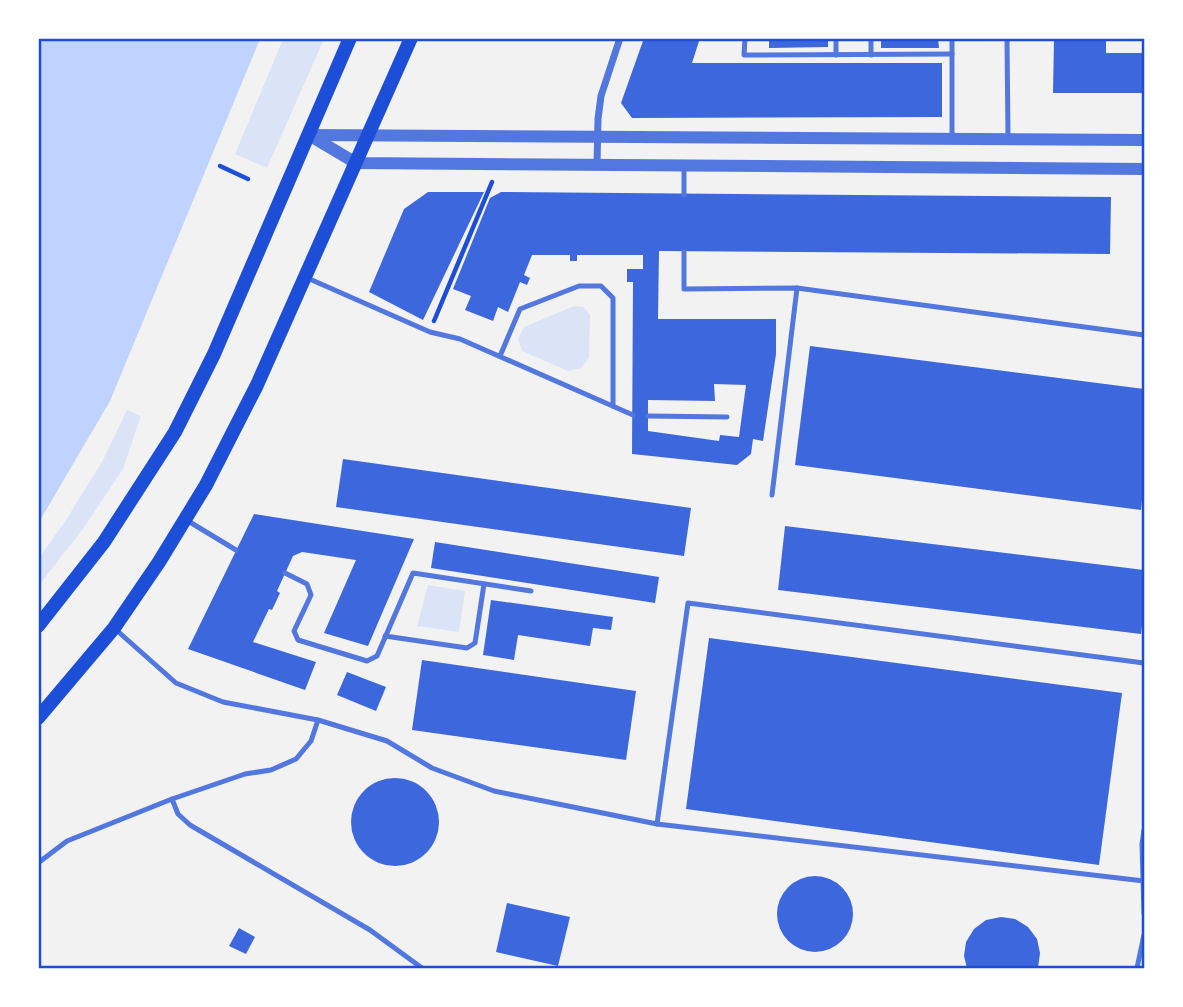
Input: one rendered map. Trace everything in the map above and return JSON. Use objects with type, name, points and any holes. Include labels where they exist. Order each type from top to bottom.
[{"type":"main road","points":[[38,626],[104,542],[175,432],[214,354],[350,38]]},
{"type":"main road","points":[[38,718],[114,628],[206,485],[257,385],[411,38]]},
{"type":"street","points":[[597,165],[601,96],[620,38]]},
{"type":"street","points":[[309,135],[1144,141]]},
{"type":"street","points":[[309,135],[356,163],[1144,169]]},
{"type":"lane","points":[[745,38],[744,55],[952,54]]},
{"type":"lane","points":[[836,38],[836,55]]},
{"type":"lane","points":[[871,38],[871,55]]},
{"type":"lane","points":[[952,38],[952,139]]},
{"type":"lane","points":[[1007,38],[1008,139]]},
{"type":"lane","points":[[684,166],[684,195]]},
{"type":"lane","points":[[684,252],[684,289],[797,288],[1144,334]]},
{"type":"lane","points":[[305,277],[430,332],[460,339],[633,415]]},
{"type":"lane","points":[[500,356],[520,309],[579,286],[601,286],[612,298],[613,407]]},
{"type":"lane","points":[[772,495],[797,288]]},
{"type":"lane","points":[[648,416],[727,417]]},
{"type":"lane","points":[[185,519],[236,551]]},
{"type":"lane","points":[[285,573],[307,584],[311,595],[294,631],[298,640],[367,661],[377,656],[413,573],[531,591]]},
{"type":"lane","points":[[386,636],[467,648],[475,643],[484,584]]},
{"type":"lane","points":[[657,824],[688,603],[1144,663]]},
{"type":"lane","points":[[114,628],[176,683],[223,702],[318,720],[387,741],[432,768],[494,791],[657,824],[1144,881]]},
{"type":"lane","points":[[38,863],[67,841],[172,799],[244,774],[271,770],[296,759],[311,741],[318,720]]},
{"type":"lane","points":[[172,799],[178,814],[190,825],[370,930],[422,968]]},
{"type":"lane","points":[[1144,830],[1144,914]]},
{"type":"lane","points":[[1137,968],[1144,935]]},
{"type":"path","points":[[220,166],[248,179]]},
{"type":"path","points":[[430,332],[492,182]]},
{"type":"shaded area","points":[[283,39],[324,39],[267,168],[235,154]]},
{"type":"shaded area","points":[[574,306],[584,307],[590,315],[589,358],[581,368],[568,371],[522,351],[518,339],[524,327]]},
{"type":"shaded area","points":[[127,410],[141,416],[123,469],[83,529],[39,585],[39,558],[103,460]]},
{"type":"shaded area","points":[[428,585],[465,591],[459,632],[417,626]]},
{"type":"water","points":[[39,38],[260,39],[110,401],[39,522]]},
{"type":"building","points":[[644,38],[700,38],[692,63],[942,63],[942,117],[632,118],[621,103]]},
{"type":"building","points":[[769,38],[828,38],[828,47],[769,48]]},
{"type":"building","points":[[881,38],[938,38],[939,48],[881,48]]},
{"type":"building","points":[[1054,38],[1106,38],[1106,53],[1144,53],[1144,93],[1053,93]]},
{"type":"building","points":[[428,192],[484,192],[423,320],[369,292],[404,209]]},
{"type":"building","points":[[501,192],[1111,197],[1110,254],[659,251],[658,319],[776,319],[776,354],[763,441],[753,439],[751,454],[737,465],[632,454],[633,282],[627,282],[627,269],[643,269],[643,255],[577,255],[577,261],[570,261],[570,255],[532,255],[524,275],[530,278],[527,285],[520,282],[508,312],[498,307],[493,321],[465,310],[471,296],[453,289],[490,198]],"holes":[[[714,384],[746,385],[739,437],[720,435],[719,441],[648,431],[648,400],[715,401]]]},
{"type":"building","points":[[810,346],[1144,389],[1144,480],[1141,510],[795,465]]},
{"type":"building","points":[[343,459],[691,508],[684,556],[336,507]]},
{"type":"building","points":[[254,514],[414,539],[368,646],[324,633],[356,560],[302,552],[293,556],[277,591],[280,593],[253,642],[316,662],[305,690],[188,649]]},
{"type":"building","points":[[785,526],[1144,570],[1141,634],[778,590]]},
{"type":"building","points":[[435,542],[659,577],[655,603],[431,568]]},
{"type":"building","points":[[491,600],[613,617],[611,630],[593,628],[590,646],[518,635],[514,660],[483,655]]},
{"type":"building","points":[[709,638],[1122,693],[1099,865],[686,809]]},
{"type":"building","points":[[422,660],[636,691],[626,760],[412,730]]},
{"type":"building","points":[[347,672],[386,687],[376,711],[337,695]]},
{"type":"building","points":[[395,778],[412,782],[426,791],[435,805],[439,822],[435,839],[426,853],[412,862],[395,866],[378,862],[364,853],[355,839],[351,822],[355,805],[364,791],[378,782]]},
{"type":"building","points":[[815,876],[829,879],[842,887],[850,900],[853,914],[850,928],[842,941],[829,949],[815,952],[801,949],[788,941],[780,928],[777,914],[780,900],[788,887],[801,879]]},
{"type":"building","points":[[507,903],[570,917],[558,966],[496,952]]},
{"type":"building","points":[[1001,917],[1015,919],[1028,927],[1037,939],[1040,953],[1038,968],[967,968],[964,956],[966,942],[974,929],[986,920]]},
{"type":"building","points":[[239,928],[255,937],[246,954],[229,946]]}]
